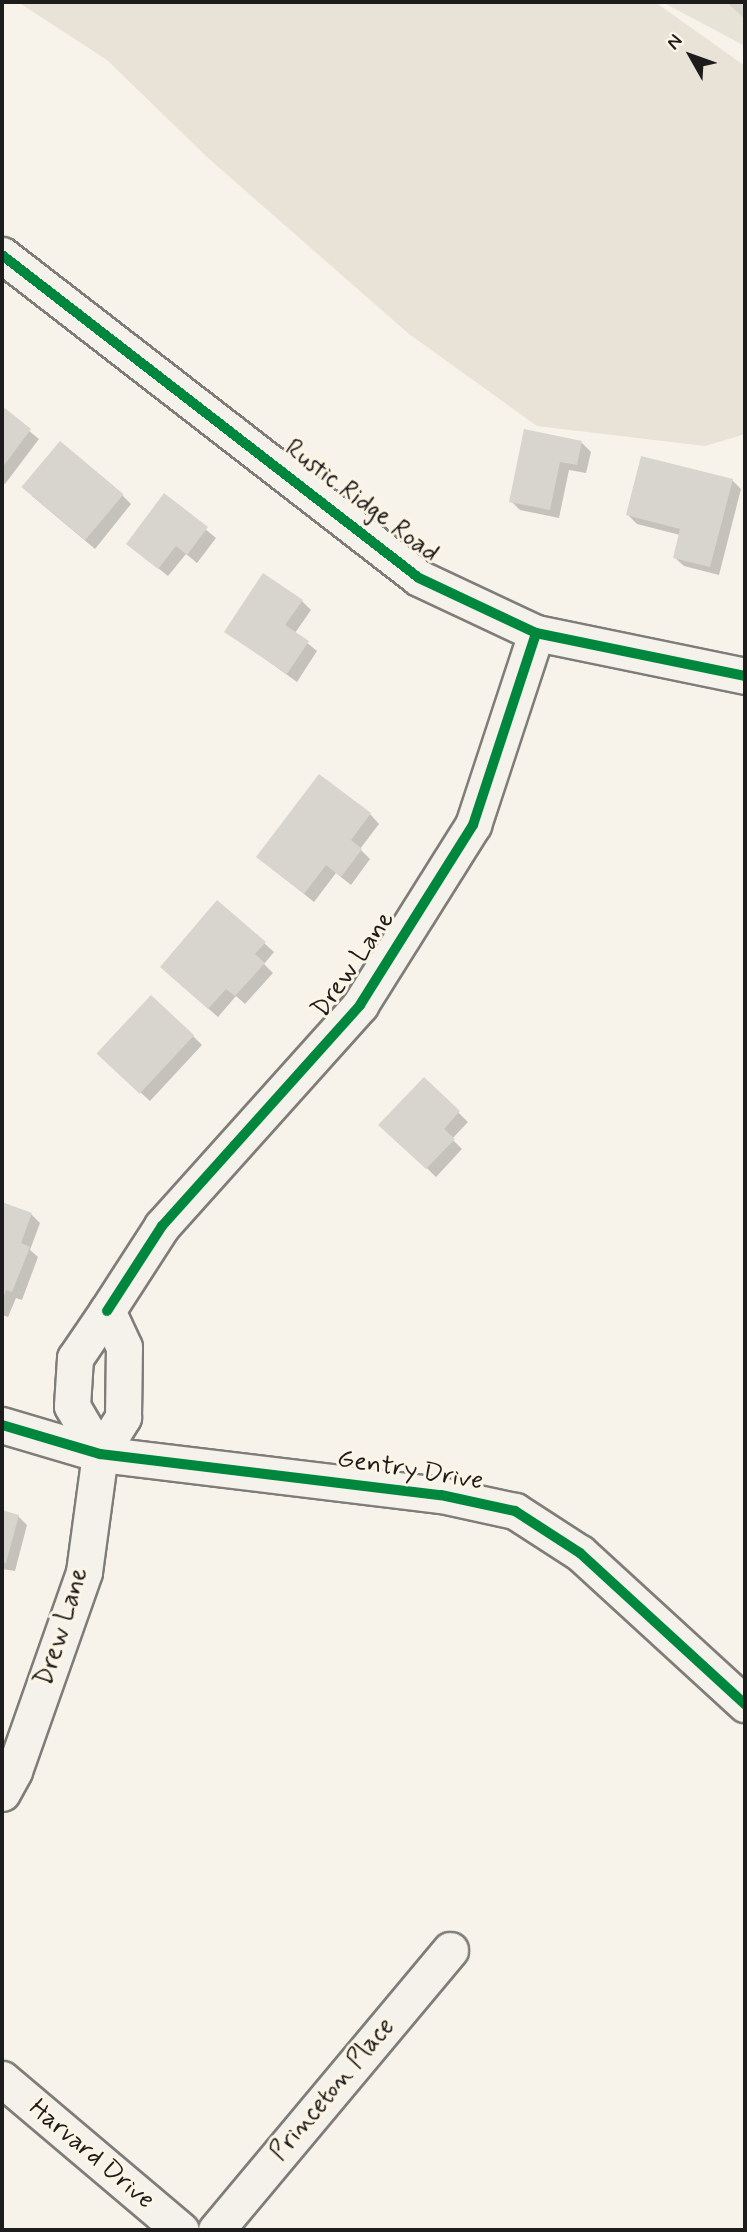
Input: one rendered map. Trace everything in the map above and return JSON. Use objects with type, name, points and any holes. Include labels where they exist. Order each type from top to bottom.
[{"type":"street","name":"Rustic Ridge Road","points":[[2,256],[419,578],[536,633],[745,676]]},
{"type":"street","name":"Drew Lane","points":[[100,1454],[72,1406],[75,1358],[162,1226],[360,1005],[474,825],[536,633]]},
{"type":"street","name":"Drew Lane","points":[[2,1793],[14,1771],[84,1572],[100,1454],[123,1417],[124,1348],[107,1311]]},
{"type":"street","name":"Gentry Drive","points":[[2,1425],[100,1454],[441,1495],[515,1511],[580,1553],[745,1704]]},
{"type":"street","name":"Princeton Place","points":[[216,2230],[450,1950]]},
{"type":"street","name":"Harvard Drive","points":[[2,2079],[181,2230]]},
{"type":"shaded area","points":[[18,2],[655,2],[745,66],[745,434],[705,446],[537,426],[409,334],[207,157],[107,60]]},
{"type":"shaded area","points":[[662,2],[745,2],[745,46]]},
{"type":"building","points":[[726,2],[745,2],[745,19]]},
{"type":"building","points":[[2,406],[31,429],[2,468]]},
{"type":"building","points":[[524,429],[582,441],[577,465],[560,462],[550,510],[509,502]]},
{"type":"building","points":[[60,441],[124,494],[85,540],[21,487]]},
{"type":"building","points":[[641,456],[733,479],[710,567],[673,558],[680,529],[626,515]]},
{"type":"building","points":[[164,493],[208,527],[187,555],[176,546],[158,569],[126,544]]},
{"type":"building","points":[[263,573],[303,600],[285,625],[309,641],[287,674],[224,632]]},
{"type":"building","points":[[319,774],[371,813],[351,840],[362,849],[341,877],[326,865],[304,894],[256,857]]},
{"type":"building","points":[[217,900],[266,942],[255,954],[265,963],[235,996],[226,989],[208,1009],[160,967]]},
{"type":"building","points":[[151,995],[194,1035],[140,1094],[96,1054]]},
{"type":"building","points":[[424,1077],[460,1111],[444,1129],[455,1139],[426,1169],[378,1125]]},
{"type":"building","points":[[2,1202],[32,1213],[21,1243],[30,1247],[12,1292],[6,1290],[2,1302]]},
{"type":"building","points":[[2,1510],[19,1515],[6,1563],[2,1562]]},
{"type":"cycle path","points":[[2,255],[419,578],[536,633],[745,676]]},
{"type":"cycle path","points":[[107,1311],[162,1226],[360,1005],[473,825],[536,633]]},
{"type":"cycle path","points":[[2,1425],[100,1454],[441,1495],[515,1511],[580,1553],[745,1704]]}]
